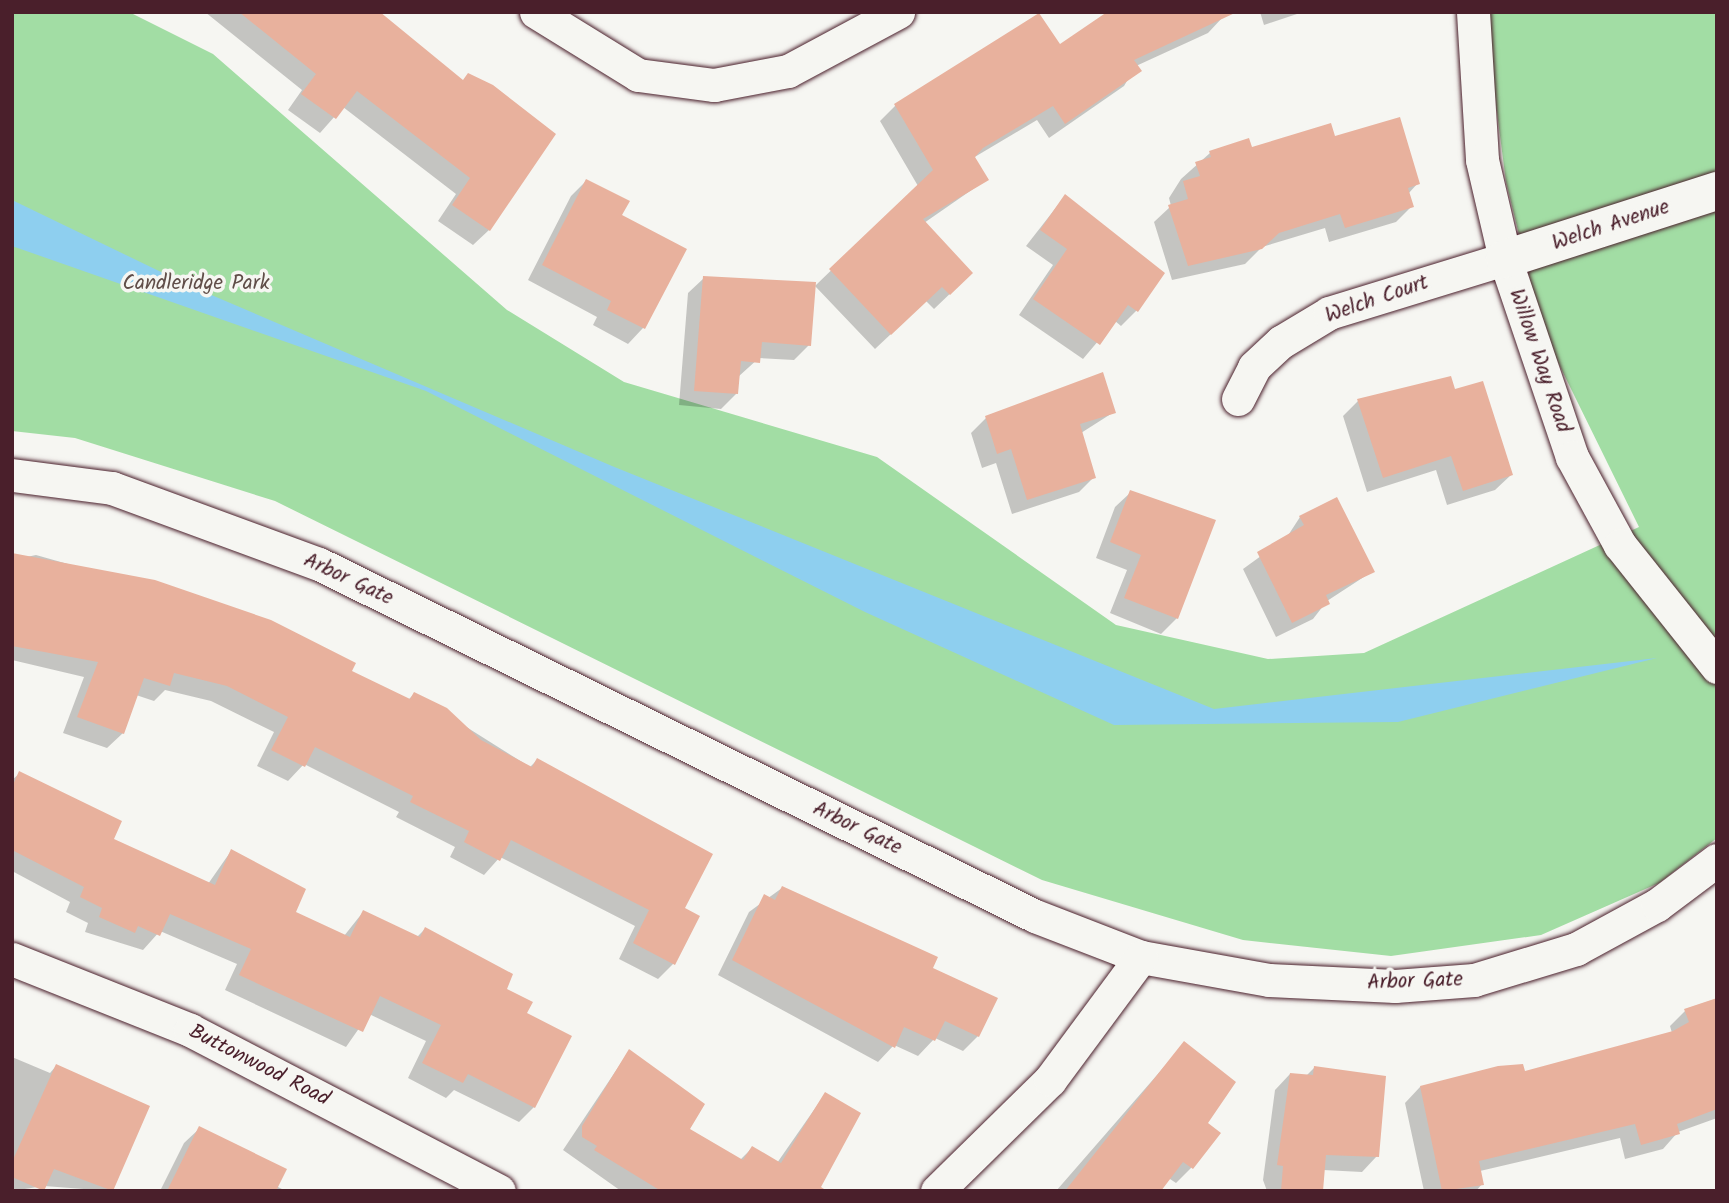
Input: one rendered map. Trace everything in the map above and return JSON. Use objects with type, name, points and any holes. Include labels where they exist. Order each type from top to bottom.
[{"type":"street","points":[[536,12],[638,75],[714,85],[788,71],[898,12]]},
{"type":"street","name":"Willow Way Road","points":[[1473,12],[1482,160],[1505,259],[1572,457],[1619,545],[1717,667]]},
{"type":"street","name":"Welch Avenue","points":[[1505,259],[1717,191]]},
{"type":"street","name":"Welch Court","points":[[1238,399],[1254,368],[1281,342],[1329,313],[1505,259]]},
{"type":"street","name":"Arbor Gate","points":[[12,475],[112,488],[319,564],[1035,916],[1141,957],[1269,981],[1395,986],[1474,980],[1576,949],[1657,905],[1717,860]]},
{"type":"street","points":[[937,1191],[1050,1080],[1141,957]]},
{"type":"street","name":"Buttonwood Road","points":[[12,958],[190,1030],[499,1191]]},
{"type":"green space","name":"Candleridge Park","points":[[12,12],[129,12],[213,54],[507,310],[624,382],[877,457],[1116,625],[1268,659],[1364,653],[1639,527],[1543,332],[1506,182],[1484,12],[1717,12],[1717,838],[1659,883],[1541,935],[1391,956],[1243,940],[1042,880],[275,501],[75,438],[12,431]]},
{"type":"water","points":[[12,200],[188,285],[612,466],[1214,709],[1657,658],[1398,722],[1114,725],[865,612],[426,391],[12,246]]},
{"type":"building","points":[[239,12],[380,12],[463,80],[468,73],[493,85],[556,134],[490,231],[452,205],[470,178],[357,91],[336,119],[301,94],[316,74]]},
{"type":"building","points":[[1107,12],[1237,12],[1134,60],[1142,71],[1065,124],[1053,106],[983,148],[975,157],[989,180],[923,219],[973,273],[950,295],[942,287],[891,335],[829,269],[933,170],[894,104],[1039,13],[1060,44]]},
{"type":"building","points":[[1400,117],[1420,184],[1408,188],[1414,207],[1345,228],[1340,214],[1279,233],[1262,249],[1188,266],[1168,205],[1188,199],[1183,181],[1200,176],[1195,162],[1211,157],[1209,151],[1249,138],[1252,147],[1331,123],[1335,136]]},
{"type":"building","points":[[586,179],[630,201],[622,215],[687,249],[645,329],[607,310],[611,301],[542,265]]},
{"type":"building","points":[[1065,194],[1165,273],[1138,312],[1128,305],[1100,345],[1033,299],[1067,249],[1040,230]]},
{"type":"building","points":[[703,276],[816,282],[811,346],[762,342],[760,363],[741,361],[738,394],[694,391]]},
{"type":"building","points":[[1103,372],[1116,413],[1080,424],[1096,478],[1027,500],[1011,449],[997,454],[985,416]]},
{"type":"building","points":[[1451,376],[1455,389],[1483,381],[1513,475],[1463,491],[1451,456],[1383,478],[1357,399]]},
{"type":"building","points":[[1130,490],[1216,520],[1178,619],[1124,598],[1141,555],[1110,542]]},
{"type":"building","points":[[1337,497],[1375,572],[1326,595],[1330,604],[1292,623],[1257,552],[1304,525],[1299,516]]},
{"type":"building","points":[[12,553],[155,580],[271,620],[356,663],[352,671],[410,699],[414,692],[447,708],[481,740],[532,767],[537,758],[713,854],[685,908],[700,916],[675,965],[633,943],[649,910],[511,840],[500,861],[464,842],[469,831],[410,802],[413,796],[315,747],[305,767],[271,750],[288,717],[227,686],[174,673],[170,686],[144,678],[124,734],[77,717],[98,662],[12,646]]},
{"type":"building","points":[[19,771],[122,821],[114,839],[215,885],[231,849],[306,889],[296,912],[350,937],[363,910],[420,937],[425,927],[513,974],[507,989],[533,1002],[527,1013],[572,1036],[535,1108],[468,1074],[463,1083],[422,1063],[441,1025],[380,996],[363,1032],[239,975],[251,949],[170,914],[160,936],[138,926],[135,933],[99,917],[102,908],[80,897],[84,887],[12,850],[12,787]]},
{"type":"building","points":[[782,886],[938,957],[933,968],[998,998],[979,1037],[945,1021],[935,1041],[904,1027],[895,1048],[732,960],[764,894],[775,900]]},
{"type":"building","points":[[1717,998],[1717,1109],[1677,1124],[1680,1134],[1641,1145],[1635,1124],[1479,1161],[1484,1185],[1442,1191],[1420,1086],[1498,1066],[1523,1064],[1525,1071],[1673,1031],[1689,1022],[1684,1009]]},
{"type":"building","points":[[1184,1041],[1236,1082],[1208,1123],[1221,1133],[1193,1169],[1183,1162],[1161,1191],[1065,1191]]},
{"type":"building","points":[[629,1049],[705,1104],[690,1129],[743,1160],[752,1146],[781,1163],[825,1092],[861,1113],[821,1187],[827,1191],[661,1191],[594,1150],[597,1146],[582,1137],[582,1126]]},
{"type":"building","points":[[56,1064],[150,1106],[113,1191],[54,1169],[44,1191],[12,1177],[12,1162]]},
{"type":"building","points":[[1314,1066],[1386,1076],[1379,1157],[1326,1155],[1323,1191],[1281,1191],[1283,1166],[1277,1165],[1290,1073],[1313,1075]]},
{"type":"building","points":[[199,1126],[287,1169],[276,1191],[167,1191]]}]
